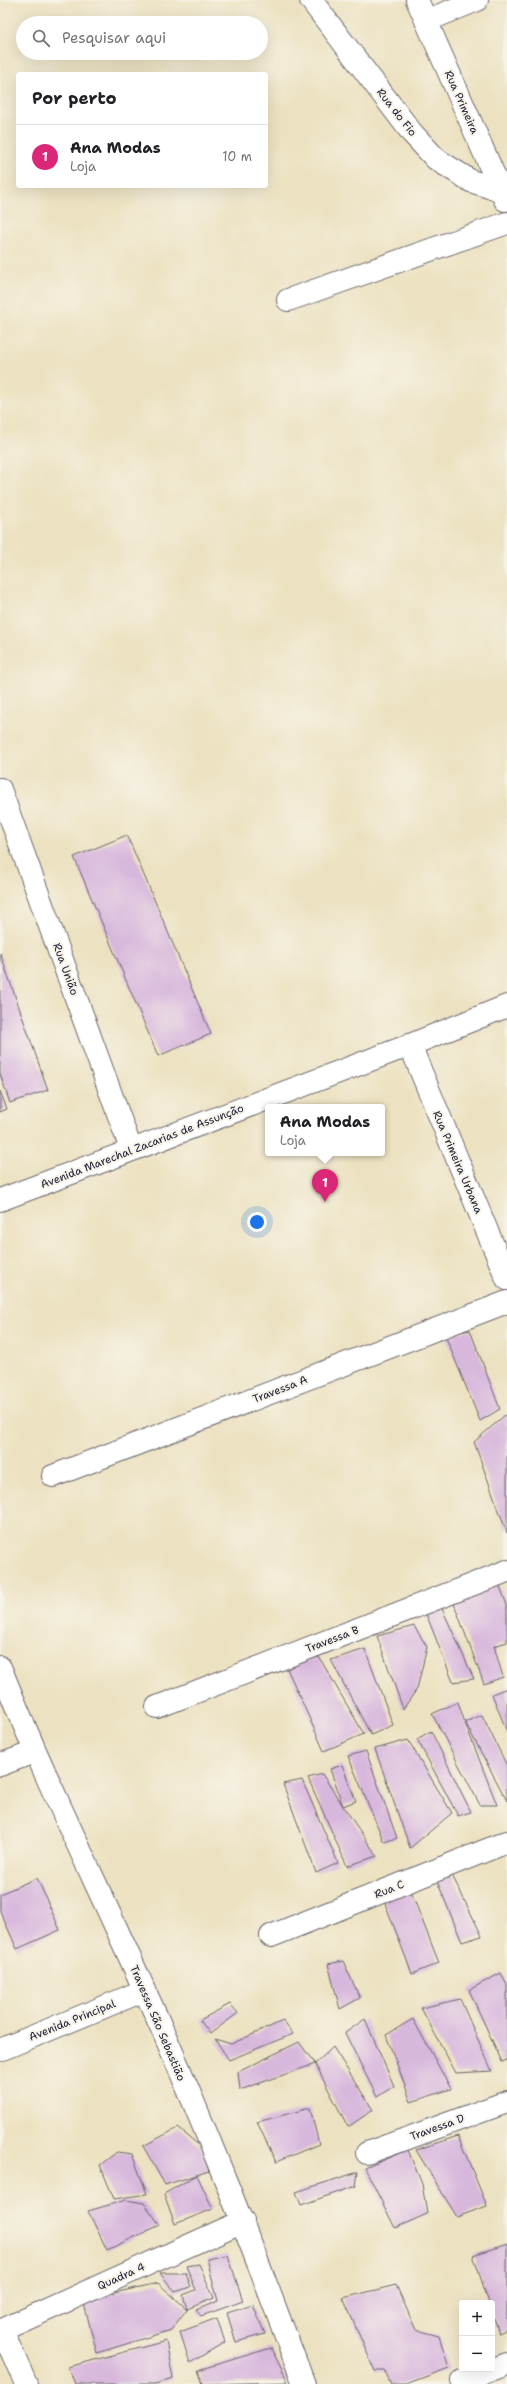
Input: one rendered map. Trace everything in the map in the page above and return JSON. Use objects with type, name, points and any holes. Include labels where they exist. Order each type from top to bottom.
[{"type":"street","name":"Rua do Fio","points":[[311,0],[412,133],[436,159],[471,182],[505,197]]},
{"type":"street","name":"Rua Primeira","points":[[417,0],[505,197]]},
{"type":"street","points":[[426,22],[477,0]]},
{"type":"street","points":[[288,300],[507,223]]},
{"type":"street","name":"Rua União","points":[[0,789],[131,1149]]},
{"type":"street","name":"Avenida Marechal Zacarias de Assunção","points":[[0,1200],[131,1149],[410,1045],[507,1006]]},
{"type":"street","name":"Rua Primeira Urbana","points":[[410,1045],[507,1280]]},
{"type":"street","name":"Travessa A","points":[[53,1476],[507,1302]]},
{"type":"street","name":"Travessa B","points":[[157,1707],[507,1571]]},
{"type":"street","name":"Travessa São Sebastião","points":[[0,1667],[34,1752],[145,1990],[243,2221],[304,2384]]},
{"type":"street","points":[[0,1765],[34,1752]]},
{"type":"street","name":"Rua C","points":[[271,1936],[507,1842]]},
{"type":"street","name":"Avenida Principal","points":[[0,2050],[145,1990]]},
{"type":"street","name":"Travessa D","points":[[367,2153],[507,2102]]},
{"type":"street","name":"Quadra 4","points":[[1,2330],[243,2221]]},
{"type":"street","points":[[1,2330],[26,2384]]},
{"type":"street","points":[[462,2381],[507,2364]]},
{"type":"building","points":[[127,835],[211,1034],[158,1056],[74,857]]},
{"type":"building","points":[[0,953],[48,1090],[10,1103],[0,1074]]},
{"type":"building","points":[[0,1091],[7,1109],[0,1112]]},
{"type":"building","points":[[470,1330],[500,1409],[480,1421],[445,1335]]},
{"type":"building","points":[[505,1415],[507,1419],[507,1533],[474,1442]]},
{"type":"building","points":[[499,1584],[507,1605],[507,1642],[494,1646],[503,1677],[484,1684],[453,1601]]},
{"type":"building","points":[[440,1604],[474,1679],[453,1682],[425,1611]]},
{"type":"building","points":[[414,1626],[427,1647],[417,1689],[403,1709],[377,1636]]},
{"type":"building","points":[[365,1649],[393,1725],[371,1735],[331,1660]]},
{"type":"building","points":[[319,1657],[364,1734],[324,1751],[286,1666]]},
{"type":"building","points":[[507,1688],[507,1732],[492,1694]]},
{"type":"building","points":[[458,1702],[497,1805],[480,1805],[432,1714]]},
{"type":"building","points":[[482,1715],[507,1766],[507,1801],[465,1722]]},
{"type":"building","points":[[431,1731],[471,1812],[458,1816],[417,1739]]},
{"type":"building","points":[[408,1740],[452,1813],[410,1848],[375,1749]]},
{"type":"building","points":[[366,1751],[397,1838],[384,1842],[348,1756]]},
{"type":"building","points":[[342,1765],[356,1801],[343,1806],[330,1769]]},
{"type":"building","points":[[322,1774],[377,1856],[347,1866],[308,1778]]},
{"type":"building","points":[[302,1780],[338,1863],[316,1873],[283,1784]]},
{"type":"building","points":[[452,1875],[482,1936],[462,1942],[437,1881]]},
{"type":"building","points":[[37,1878],[60,1930],[17,1949],[0,1911],[0,1894]]},
{"type":"building","points":[[408,1884],[439,1963],[412,1974],[383,1898]]},
{"type":"building","points":[[343,1961],[360,1998],[340,2009],[328,1964]]},
{"type":"building","points":[[501,1973],[507,1984],[507,2060],[502,2062],[469,1990]]},
{"type":"building","points":[[460,1999],[492,2071],[456,2073],[421,2008]]},
{"type":"building","points":[[230,2004],[238,2013],[210,2034],[200,2020]]},
{"type":"building","points":[[365,2019],[394,2086],[377,2097],[345,2033]]},
{"type":"building","points":[[413,2019],[451,2089],[411,2102],[386,2035]]},
{"type":"building","points":[[283,2021],[293,2034],[229,2060],[215,2039],[231,2044]]},
{"type":"building","points":[[299,2042],[315,2064],[240,2090],[238,2072]]},
{"type":"building","points":[[333,2047],[373,2110],[348,2127],[315,2064]]},
{"type":"building","points":[[310,2108],[319,2144],[276,2162],[257,2122]]},
{"type":"building","points":[[178,2128],[200,2146],[209,2171],[165,2185],[143,2146]]},
{"type":"building","points":[[458,2136],[487,2206],[457,2217],[416,2150]]},
{"type":"building","points":[[408,2150],[422,2184],[427,2214],[395,2228],[365,2168]]},
{"type":"building","points":[[117,2152],[132,2154],[147,2194],[114,2199],[100,2165]]},
{"type":"building","points":[[358,2172],[356,2186],[301,2205],[296,2192]]},
{"type":"building","points":[[197,2175],[213,2209],[175,2224],[164,2194]]},
{"type":"building","points":[[126,2200],[144,2203],[160,2225],[107,2250],[88,2211]]},
{"type":"building","points":[[507,2244],[507,2329],[499,2333],[495,2321],[495,2300],[488,2300],[473,2255]]},
{"type":"building","points":[[228,2255],[243,2301],[201,2316],[196,2310],[218,2301],[207,2259]]},
{"type":"building","points":[[199,2264],[214,2298],[187,2309],[183,2295],[196,2290],[186,2266]]},
{"type":"building","points":[[160,2273],[186,2273],[191,2287],[175,2292]]},
{"type":"building","points":[[158,2283],[187,2309],[171,2330],[97,2353],[83,2300]]},
{"type":"building","points":[[396,2285],[416,2330],[439,2336],[449,2368],[406,2384],[391,2384],[385,2371],[375,2371],[343,2298]]},
{"type":"building","points":[[253,2305],[265,2334],[236,2342],[227,2313]]},
{"type":"building","points":[[217,2318],[225,2342],[190,2363],[180,2332]]},
{"type":"building","points":[[166,2341],[173,2379],[155,2384],[75,2384],[68,2367]]},
{"type":"building","points":[[271,2348],[288,2382],[203,2384],[198,2370]]},
{"type":"place","name":"Ana Modas","points":[[325,1202]]}]
